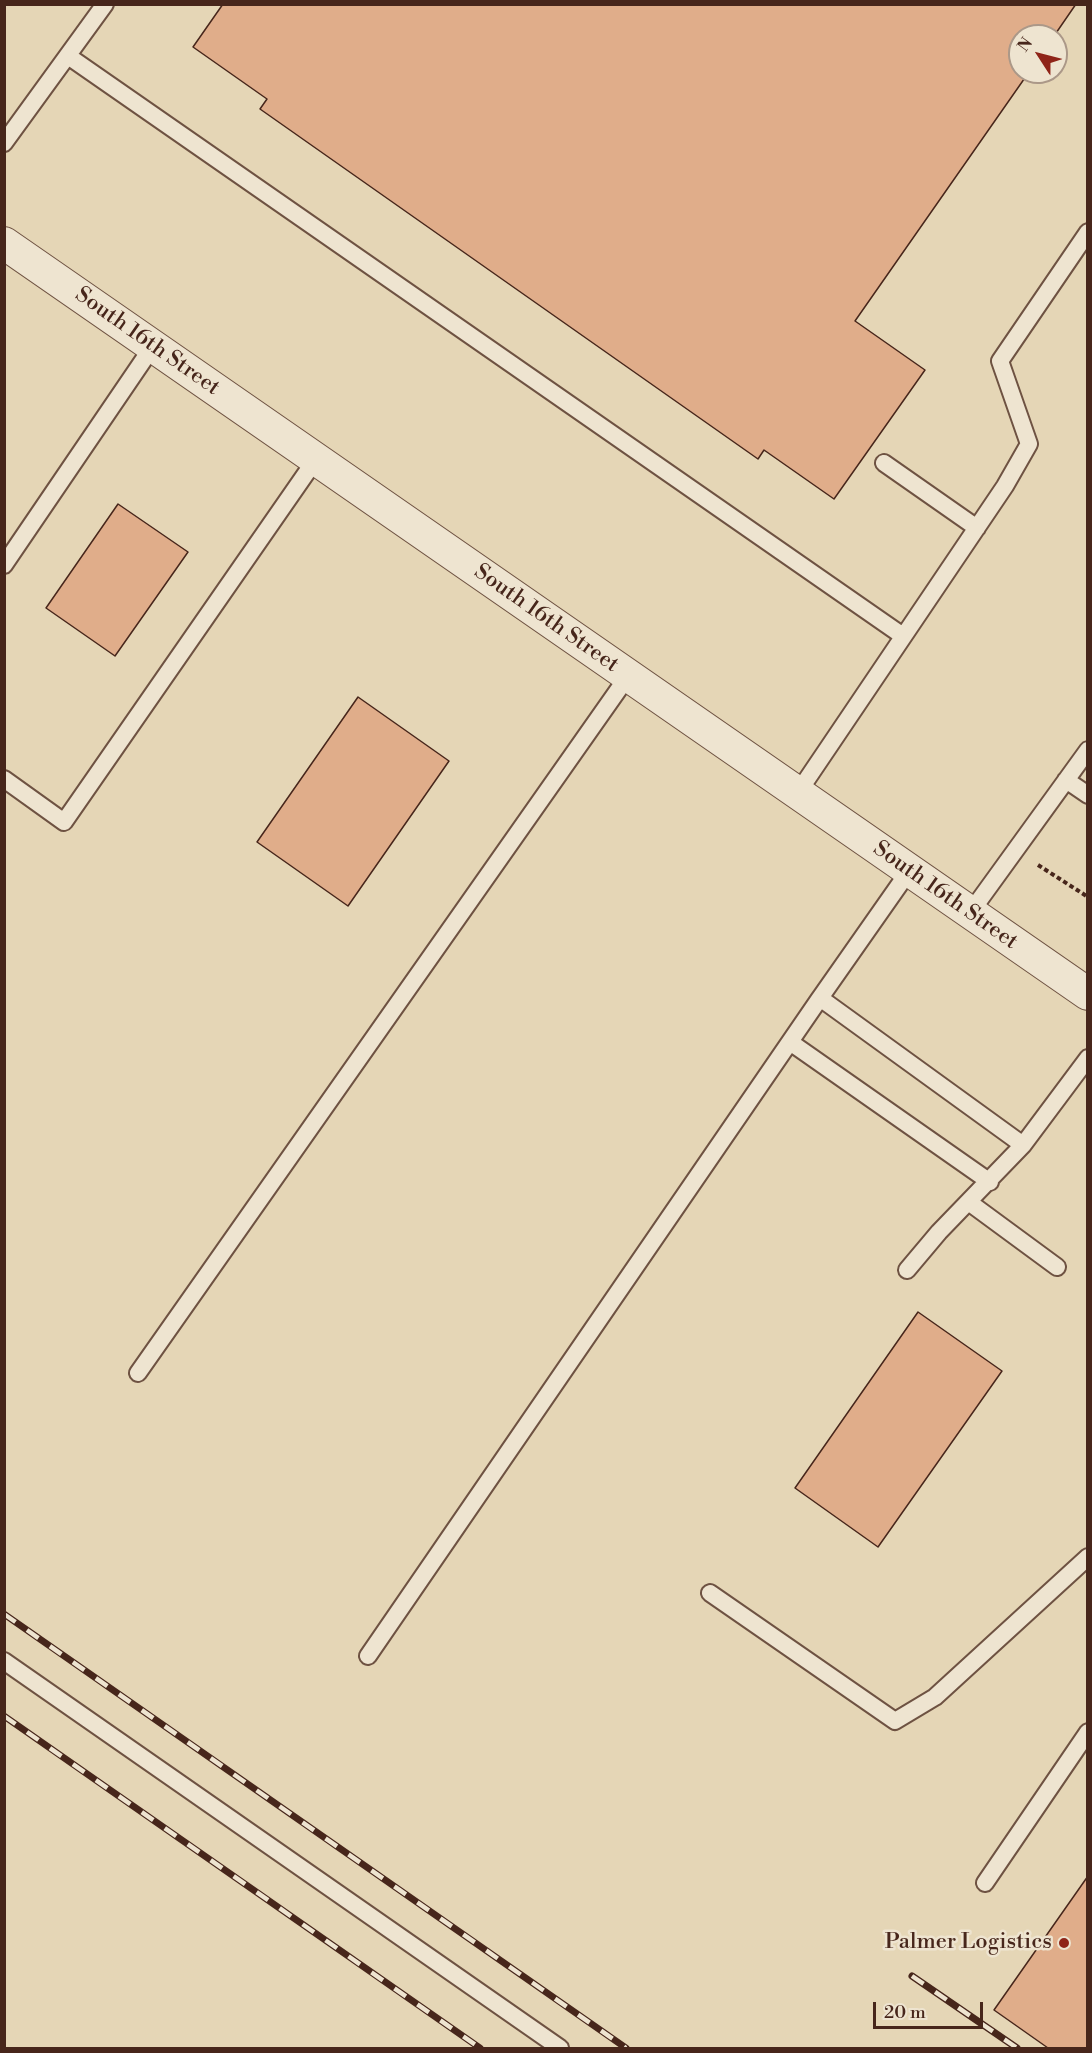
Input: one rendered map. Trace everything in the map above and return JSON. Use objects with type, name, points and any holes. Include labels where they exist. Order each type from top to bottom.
[{"type":"street","name":"South 16th Street","points":[[8,252],[153,346],[1088,994]]},
{"type":"lane","points":[[4,143],[105,4]]},
{"type":"lane","points":[[68,56],[903,636]]},
{"type":"lane","points":[[797,794],[977,528],[1029,444],[1000,361],[1088,232]]},
{"type":"lane","points":[[4,565],[153,346]]},
{"type":"lane","points":[[4,779],[64,822],[316,459]]},
{"type":"lane","points":[[884,463],[977,528]]},
{"type":"lane","points":[[138,1373],[628,676]]},
{"type":"lane","points":[[970,914],[1088,750]]},
{"type":"lane","points":[[1066,780],[1088,795]]},
{"type":"lane","points":[[368,1656],[909,871]]},
{"type":"lane","points":[[820,998],[1023,1145]]},
{"type":"lane","points":[[790,1042],[990,1182]]},
{"type":"lane","points":[[908,1270],[939,1232],[970,1203],[1023,1145],[1088,1058]]},
{"type":"lane","points":[[970,1203],[1057,1267]]},
{"type":"lane","points":[[710,1593],[895,1720],[934,1696],[1088,1557]]},
{"type":"lane","points":[[4,1661],[560,2049]]},
{"type":"lane","points":[[985,1883],[1088,1732]]},
{"type":"path","points":[[1016,850],[1088,897]]},
{"type":"building","points":[[223,4],[1076,4],[1062,24],[1008,24],[1008,84],[1021,84],[855,321],[925,370],[834,499],[764,450],[758,459],[260,109],[267,99],[193,47]]},
{"type":"building","points":[[118,504],[188,552],[115,656],[46,608]]},
{"type":"building","points":[[358,697],[449,761],[348,906],[257,842]]},
{"type":"building","points":[[918,1312],[1002,1371],[878,1547],[795,1488]]},
{"type":"building","name":"Palmer Logistics","points":[[1088,1876],[1088,2048],[1048,2048],[994,2010]]},
{"type":"railway","points":[[4,1614],[626,2048]]},
{"type":"railway","points":[[4,1716],[480,2048]]},
{"type":"railway","points":[[912,1976],[1017,2048]]},
{"type":"place","name":"Palmer Logistics","points":[[1064,1943]]}]
